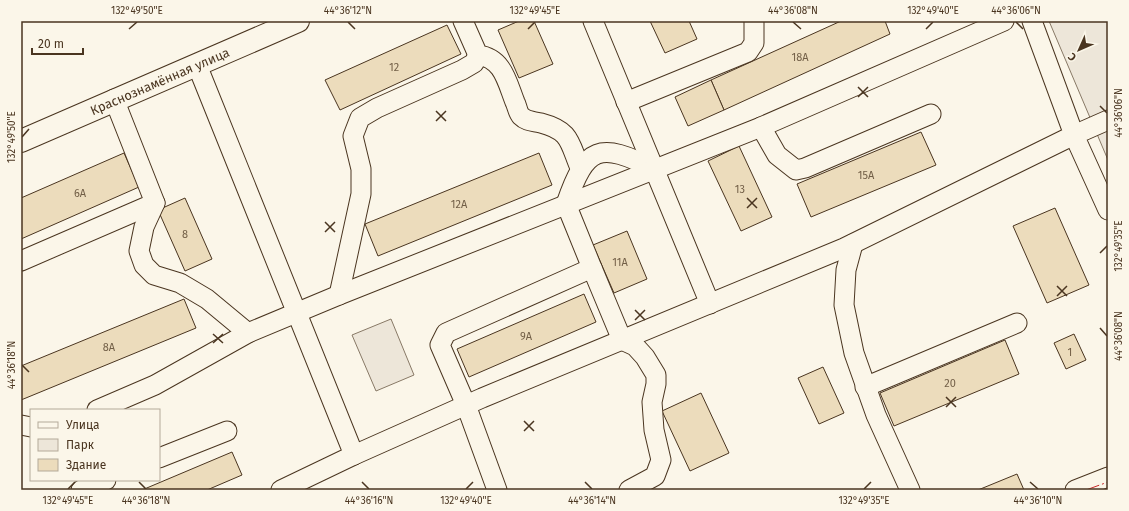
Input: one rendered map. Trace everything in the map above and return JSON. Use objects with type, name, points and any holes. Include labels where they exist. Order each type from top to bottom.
[{"type":"main road","name":"Краснознамённая улица","points":[[21,141],[114,99],[298,21]]},
{"type":"street","points":[[462,21],[478,56]]},
{"type":"street","points":[[593,21],[710,304]]},
{"type":"street","points":[[626,102],[748,52],[754,43],[754,21]]},
{"type":"street","points":[[99,409],[154,385],[248,333],[654,168],[761,127],[1004,21]]},
{"type":"street","points":[[1032,21],[1074,135],[1108,210]]},
{"type":"street","points":[[478,56],[493,60],[502,68],[520,115],[530,122],[557,128],[565,134],[580,168]]},
{"type":"street","points":[[339,295],[361,194],[360,169],[353,136],[360,118],[377,108],[462,70],[474,63],[478,56]]},
{"type":"street","points":[[197,64],[296,314],[354,455]]},
{"type":"street","points":[[114,99],[155,203],[144,226],[139,251],[144,265],[154,275],[180,283],[207,298],[248,333]]},
{"type":"street","points":[[761,127],[777,155],[796,170],[805,168],[931,114]]},
{"type":"street","points":[[281,490],[354,455],[466,405],[852,244],[1074,135],[1108,120]]},
{"type":"street","points":[[629,490],[655,476],[661,460],[654,430],[652,402],[656,384],[656,375],[645,357],[635,346],[622,340],[566,204],[580,168],[589,158],[600,153],[612,153],[632,158],[654,168]]},
{"type":"street","points":[[21,261],[155,203]]},
{"type":"street","points":[[852,244],[846,270],[844,305],[854,353],[876,415],[910,490]]},
{"type":"street","points":[[497,490],[466,405],[440,345],[446,333],[592,268]]},
{"type":"street","points":[[865,387],[1017,324]]},
{"type":"street","points":[[160,458],[227,431]]},
{"type":"street","points":[[1075,490],[1108,477]]},
{"type":"street","points":[[70,481],[75,490]]},
{"type":"street","points":[[81,490],[104,481]]},
{"type":"green space","points":[[1049,21],[1108,21],[1108,160]]},
{"type":"green space","points":[[391,319],[414,375],[376,391],[352,335]]},
{"type":"building","points":[[519,21],[534,21],[553,64],[519,78],[498,30]]},
{"type":"building","points":[[650,21],[689,21],[697,39],[665,53]]},
{"type":"building","points":[[841,21],[885,21],[890,34],[724,110],[711,80]]},
{"type":"building","points":[[447,25],[461,54],[340,110],[325,80]]},
{"type":"building","points":[[711,80],[724,110],[688,126],[675,97]]},
{"type":"building","points":[[921,132],[936,165],[811,217],[797,184]]},
{"type":"building","points":[[739,146],[772,217],[741,231],[708,161]]},
{"type":"building","points":[[124,153],[139,187],[21,239],[21,198]]},
{"type":"building","points":[[539,153],[552,185],[378,256],[365,224]]},
{"type":"building","points":[[185,198],[212,259],[185,271],[158,210]]},
{"type":"building","points":[[1055,208],[1089,285],[1047,303],[1013,226]]},
{"type":"building","points":[[627,231],[647,279],[614,293],[593,245]]},
{"type":"building","points":[[584,294],[596,322],[469,377],[457,349]]},
{"type":"building","points":[[184,299],[196,328],[21,400],[21,366]]},
{"type":"building","points":[[1074,334],[1086,360],[1066,369],[1054,343]]},
{"type":"building","points":[[1005,340],[1019,374],[894,426],[880,393]]},
{"type":"building","points":[[823,367],[844,413],[819,424],[798,378]]},
{"type":"building","points":[[701,393],[729,453],[690,471],[662,411]]},
{"type":"building","points":[[232,452],[242,475],[207,490],[142,490]]},
{"type":"building","points":[[1017,474],[1024,490],[978,490]]},
{"type":"power","points":[[1086,490],[1108,482]]}]
